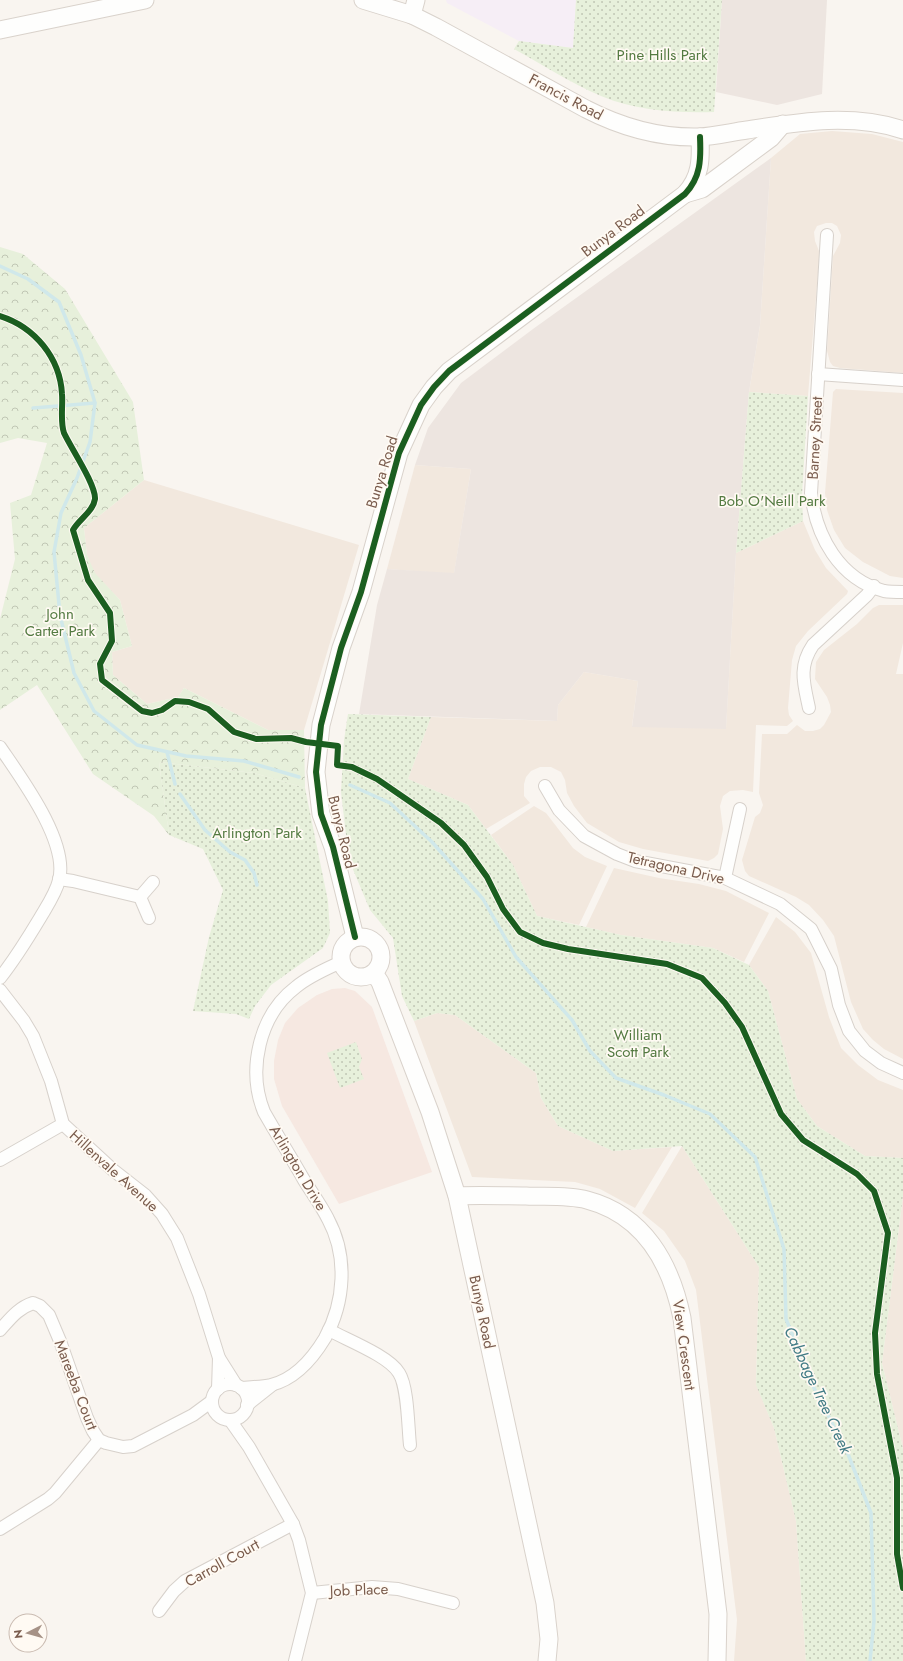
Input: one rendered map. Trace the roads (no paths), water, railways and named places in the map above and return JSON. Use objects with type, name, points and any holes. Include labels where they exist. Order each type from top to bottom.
[{"type":"street","points":[[0,30],[145,0]]},
{"type":"street","name":"Francis Road","points":[[363,0],[414,8],[604,118],[635,129],[669,135],[700,137],[783,124],[828,120],[854,121],[888,126],[903,130]]},
{"type":"street","name":"Bunya Road","points":[[685,194],[702,189],[771,138],[783,124]]},
{"type":"street","name":"Bunya Road","points":[[355,937],[333,846],[321,814],[316,772],[318,744],[321,725],[340,648],[361,592],[399,453],[421,405],[448,371],[685,194],[693,186],[698,175],[700,137]]},
{"type":"street","name":"Barney Street","points":[[827,235],[811,493],[814,514],[820,531],[830,550],[842,566],[857,578],[885,591],[903,592]]},
{"type":"street","points":[[818,374],[903,380]]},
{"type":"street","points":[[809,708],[803,680],[803,666],[806,655],[813,644],[868,595],[874,586]]},
{"type":"street","points":[[0,747],[30,792],[54,834],[60,859],[59,879],[51,900],[13,961],[0,978]]},
{"type":"street","name":"Tetragona Drive","points":[[545,786],[559,810],[584,836],[617,854],[635,861],[725,878],[780,904],[811,929],[831,969],[839,1005],[849,1031],[865,1051],[881,1063],[903,1073]]},
{"type":"street","points":[[725,878],[740,809]]},
{"type":"street","points":[[59,879],[140,897]]},
{"type":"street","points":[[140,897],[153,882]]},
{"type":"street","points":[[140,897],[149,918]]},
{"type":"street","points":[[355,937],[368,937],[378,944],[381,950],[381,963],[374,973],[361,978],[355,976],[344,968],[341,962],[342,950],[350,940],[355,937]]},
{"type":"street","name":"Arlington Drive","points":[[246,1410],[272,1385],[287,1378],[304,1366],[319,1349],[329,1330],[340,1300],[342,1277],[340,1251],[329,1220],[264,1112],[258,1099],[256,1066],[258,1050],[267,1022],[280,1003],[295,987],[341,962]]},
{"type":"street","name":"Bunya Road","points":[[374,973],[380,982],[430,1112],[457,1196],[545,1603],[549,1639],[547,1661]]},
{"type":"street","name":"Hillenvale Avenue","points":[[0,990],[24,1021],[33,1036],[51,1081],[63,1124],[113,1170],[144,1195],[162,1214],[177,1238],[196,1287],[219,1358],[239,1387]]},
{"type":"street","points":[[0,1160],[63,1124]]},
{"type":"street","name":"View Crescent","points":[[457,1196],[477,1195],[571,1198],[597,1204],[611,1210],[643,1233],[654,1246],[664,1264],[678,1296],[682,1318],[718,1614],[717,1661]]},
{"type":"street","name":"Mareeba Court","points":[[0,1330],[17,1312],[25,1306],[33,1304],[46,1310],[60,1341],[87,1418],[99,1440],[123,1447],[133,1446],[192,1415],[212,1401]]},
{"type":"street","points":[[329,1330],[386,1360],[400,1373],[404,1386],[410,1445]]},
{"type":"street","name":"Hillenvale Avenue","points":[[218,1389],[219,1358]]},
{"type":"street","points":[[246,1410],[235,1419],[230,1420],[222,1418],[216,1414],[212,1401],[214,1395],[218,1389],[226,1385],[239,1387],[245,1393],[249,1447]]},
{"type":"street","name":"Arlington Drive","points":[[239,1387],[272,1385]]},
{"type":"street","name":"Mareeba Court","points":[[192,1415],[216,1414]]},
{"type":"street","points":[[230,1420],[249,1447],[293,1524],[299,1540],[312,1592],[295,1661]]},
{"type":"street","points":[[0,1529],[55,1493],[99,1440]]},
{"type":"street","name":"Carroll Court","points":[[159,1611],[174,1591],[185,1581],[293,1524]]},
{"type":"street","name":"Job Place","points":[[312,1592],[372,1587],[398,1589],[453,1603]]},
{"type":"waterway","name":"Cabbage Tree Creek","points":[[0,266],[28,279],[59,302],[81,355],[95,403],[90,442],[77,478],[61,513],[54,552],[60,615],[74,673],[94,711],[137,745],[186,756],[244,761],[299,777]]},
{"type":"waterway","points":[[33,408],[95,403]]},
{"type":"waterway","points":[[167,752],[175,784]]},
{"type":"waterway","name":"Cabbage Tree Creek","points":[[350,785],[390,803],[432,842],[483,899],[516,957],[572,1020],[590,1051],[616,1078],[664,1095],[710,1114],[755,1157],[784,1249],[786,1319],[814,1388],[848,1454],[871,1513],[874,1621],[870,1661]]},
{"type":"waterway","points":[[180,794],[205,830],[230,852],[245,860],[254,873],[257,885]]},
{"type":"park label","name":"Pine Hills Park","points":[[662,55]]},
{"type":"park label","name":"Bob O'Neill Park","points":[[772,501]]},
{"type":"park label","name":"John Carter Park","points":[[60,622]]},
{"type":"park label","name":"Arlington Park","points":[[257,833]]},
{"type":"park label","name":"William Scott Park","points":[[638,1044]]}]
